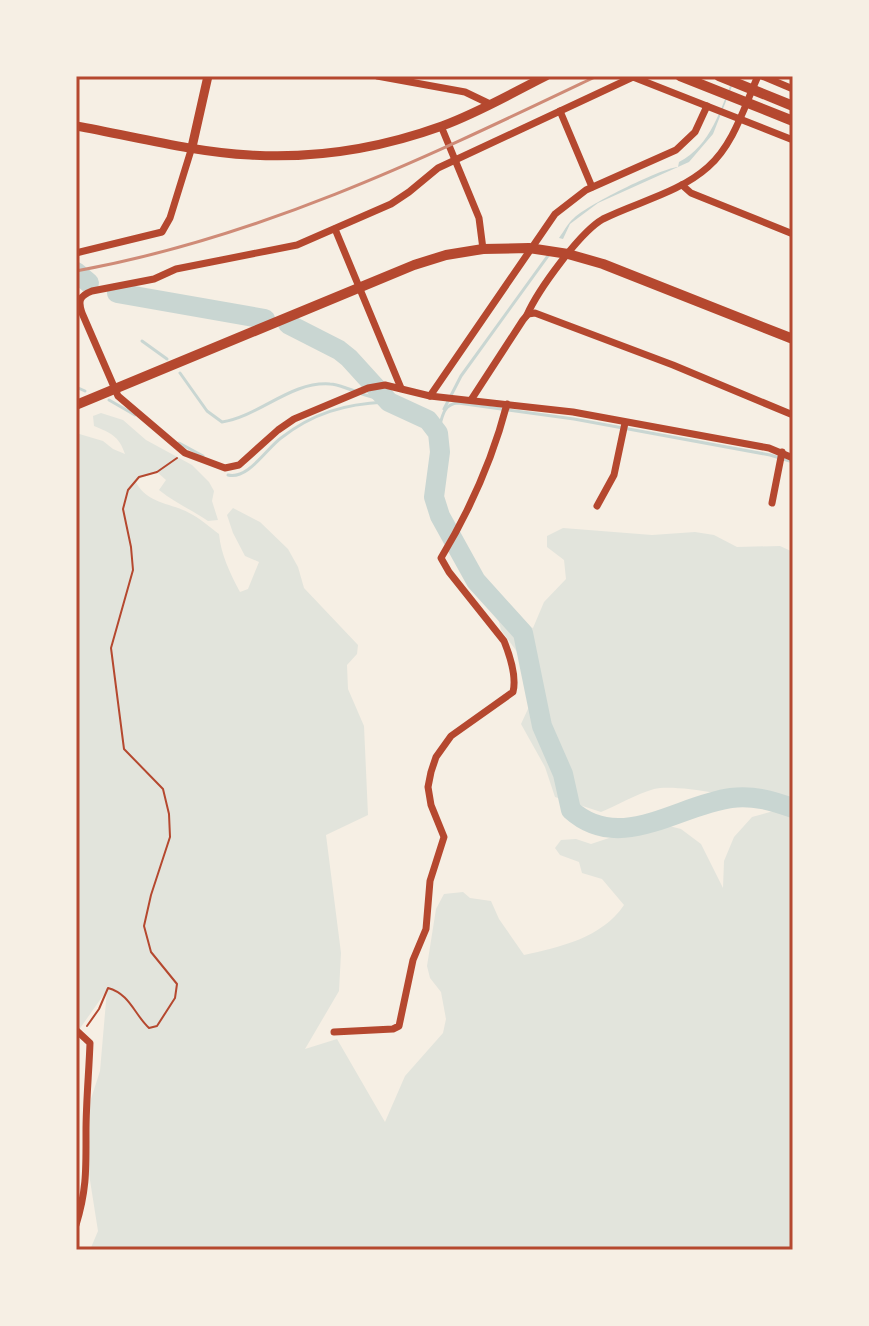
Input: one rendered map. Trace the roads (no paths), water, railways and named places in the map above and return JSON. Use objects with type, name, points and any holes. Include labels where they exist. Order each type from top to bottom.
[{"type":"main road","points":[[680,76],[792,121]]},
{"type":"main road","points":[[719,76],[793,106]]},
{"type":"main road","points":[[76,405],[433,259],[483,249],[529,248],[603,264],[793,339]]},
{"type":"street","points":[[76,253],[162,232],[170,218],[192,147],[208,76]]},
{"type":"street","points":[[377,76],[465,92],[490,104]]},
{"type":"street","points":[[76,126],[251,155],[309,155],[373,146],[441,126],[546,76]]},
{"type":"street","points":[[471,400],[526,317],[558,252],[599,222],[682,185],[712,163],[726,145],[760,76],[793,89]]},
{"type":"street","points":[[793,140],[633,77],[432,172],[400,199],[335,229],[289,247],[176,269],[154,279],[82,295],[79,301],[113,389],[185,453],[225,468],[235,467],[288,422],[379,385],[430,396],[573,412],[782,452],[793,458]]},
{"type":"street","points":[[430,396],[529,248],[562,206],[592,187],[676,150],[695,132],[707,106]]},
{"type":"street","points":[[560,111],[592,187]]},
{"type":"street","points":[[441,126],[479,218],[483,249]]},
{"type":"street","points":[[682,185],[691,193],[793,234]]},
{"type":"street","points":[[335,229],[401,388]]},
{"type":"street","points":[[526,317],[532,313],[538,314],[793,415]]},
{"type":"street","points":[[334,1032],[393,1029],[399,1026],[413,960],[426,929],[430,881],[444,837],[431,805],[428,787],[436,757],[451,736],[513,692],[515,686],[504,641],[441,558],[482,478],[507,404]]},
{"type":"street","points":[[597,506],[614,475],[625,423]]},
{"type":"street","points":[[772,503],[782,452]]},
{"type":"street","points":[[76,1225],[84,1202],[88,1170],[86,1131],[90,1043],[79,1032]]},
{"type":"waterway","points":[[444,409],[461,376],[550,253]]},
{"type":"waterway","points":[[76,272],[89,283]]},
{"type":"waterway","points":[[117,293],[265,319]]},
{"type":"waterway","points":[[288,324],[339,350],[389,402],[428,420],[438,433],[440,452],[434,497],[440,516],[476,581],[523,633],[542,726],[563,774],[571,810],[590,822],[609,828],[650,823],[711,802],[739,797],[793,808]]},
{"type":"waterway","points":[[142,341],[167,359]]},
{"type":"waterway","points":[[180,373],[207,411],[222,422],[236,419],[302,388],[333,384],[355,391]]},
{"type":"waterway","points":[[76,387],[85,391]]},
{"type":"waterway","points":[[362,394],[389,402]]},
{"type":"waterway","points":[[109,400],[135,415]]},
{"type":"waterway","points":[[228,475],[243,473],[281,438],[317,416],[356,405],[385,402]]},
{"type":"waterway","points":[[438,433],[446,409],[458,403],[574,419],[770,455],[793,462]]},
{"type":"waterway","points":[[179,443],[203,456]]},
{"type":"railway","points":[[76,271],[212,238],[278,216],[407,164],[597,76]]}]
